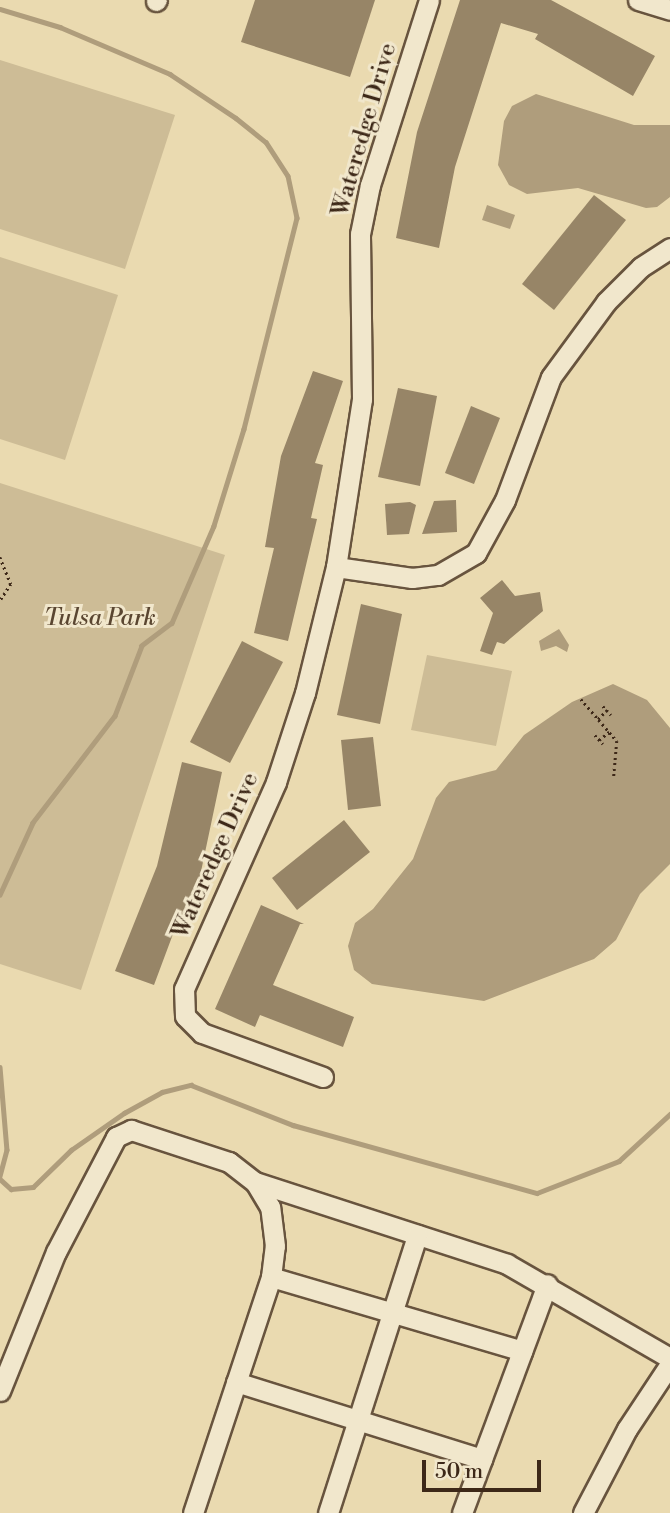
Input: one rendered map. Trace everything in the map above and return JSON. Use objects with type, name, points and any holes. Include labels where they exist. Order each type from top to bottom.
[{"type":"street","name":"Wateredge Drive","points":[[323,1077],[202,1033],[185,1016],[184,989],[276,782],[305,693],[336,567],[362,399],[360,234],[370,185],[429,0]]},
{"type":"street","points":[[638,0],[670,10]]},
{"type":"street","points":[[336,567],[412,578],[438,575],[476,552],[505,500],[551,377],[606,302],[640,267],[670,248]]},
{"type":"street","points":[[0,1391],[56,1252],[122,1131],[139,1131],[191,1147],[229,1162],[256,1182],[507,1264],[547,1284],[670,1359]]},
{"type":"street","points":[[193,1513],[271,1277],[275,1246],[270,1207],[256,1182]]},
{"type":"street","points":[[328,1513],[417,1235]]},
{"type":"street","points":[[271,1277],[522,1351]]},
{"type":"street","points":[[462,1513],[547,1284]]},
{"type":"street","points":[[583,1513],[627,1429],[670,1364]]},
{"type":"street","points":[[236,1382],[482,1459]]},
{"type":"path","points":[[0,557],[10,577],[9,590],[0,601]]},
{"type":"path","points":[[581,699],[617,741],[614,776]]},
{"type":"path","points":[[603,706],[611,715]]},
{"type":"path","points":[[598,719],[607,710]]},
{"type":"path","points":[[599,740],[609,732]]},
{"type":"path","points":[[595,736],[603,744]]},
{"type":"green space","points":[[0,60],[175,115],[125,269],[0,229]]},
{"type":"green space","points":[[0,257],[118,295],[65,460],[0,439]]},
{"type":"green space","name":"Tulsa Park","points":[[0,483],[225,555],[81,990],[0,964]]},
{"type":"green space","points":[[427,655],[512,671],[496,746],[411,730]]},
{"type":"shaded area","points":[[536,94],[634,125],[670,125],[670,197],[657,207],[646,208],[578,188],[527,194],[509,185],[498,165],[504,121],[512,106]]},
{"type":"shaded area","points":[[487,205],[515,215],[510,229],[482,220]]},
{"type":"shaded area","points":[[559,629],[569,645],[567,652],[556,646],[541,651],[539,641]]},
{"type":"shaded area","points":[[613,684],[647,700],[670,728],[670,864],[640,894],[616,940],[594,959],[484,1001],[372,984],[354,970],[348,946],[355,923],[373,909],[413,859],[436,798],[449,782],[496,770],[524,735],[572,702]]},
{"type":"building","points":[[255,0],[375,0],[350,77],[241,42]]},
{"type":"building","points":[[460,0],[551,0],[655,56],[633,96],[535,39],[538,34],[501,23],[455,167],[439,248],[396,238],[417,132]]},
{"type":"building","points":[[594,195],[626,220],[554,310],[522,284]]},
{"type":"building","points":[[313,371],[343,381],[315,463],[323,465],[311,518],[317,519],[288,641],[254,633],[274,548],[265,547],[281,456]]},
{"type":"building","points":[[398,388],[437,396],[420,486],[378,477]]},
{"type":"building","points":[[471,406],[500,418],[474,484],[445,473]]},
{"type":"building","points":[[456,500],[457,532],[422,534],[434,501]]},
{"type":"building","points":[[410,502],[416,505],[409,534],[387,535],[385,504]]},
{"type":"building","points":[[502,580],[515,596],[540,592],[543,611],[504,644],[497,642],[492,655],[480,651],[493,613],[480,598]]},
{"type":"building","points":[[361,604],[402,614],[380,724],[337,715]]},
{"type":"building","points":[[242,641],[283,662],[230,763],[190,742]]},
{"type":"building","points":[[373,737],[381,806],[348,810],[341,740]]},
{"type":"building","points":[[182,762],[222,772],[199,881],[182,928],[176,926],[154,985],[115,971],[157,866]]},
{"type":"building","points":[[344,820],[370,852],[297,910],[272,878]]},
{"type":"building","points":[[261,905],[304,924],[300,924],[273,985],[354,1017],[343,1047],[260,1015],[255,1027],[215,1009]]},
{"type":"waterway","points":[[0,9],[60,27],[170,74],[236,118],[266,142],[288,176],[297,218],[244,429],[214,526],[172,623],[142,646],[115,716],[33,823],[0,895]]},
{"type":"waterway","points":[[0,1067],[7,1150],[0,1176]]},
{"type":"waterway","points":[[0,1179],[11,1189],[33,1187],[71,1150],[124,1113],[162,1092],[191,1085],[293,1125],[537,1193],[619,1161],[670,1114]]}]
